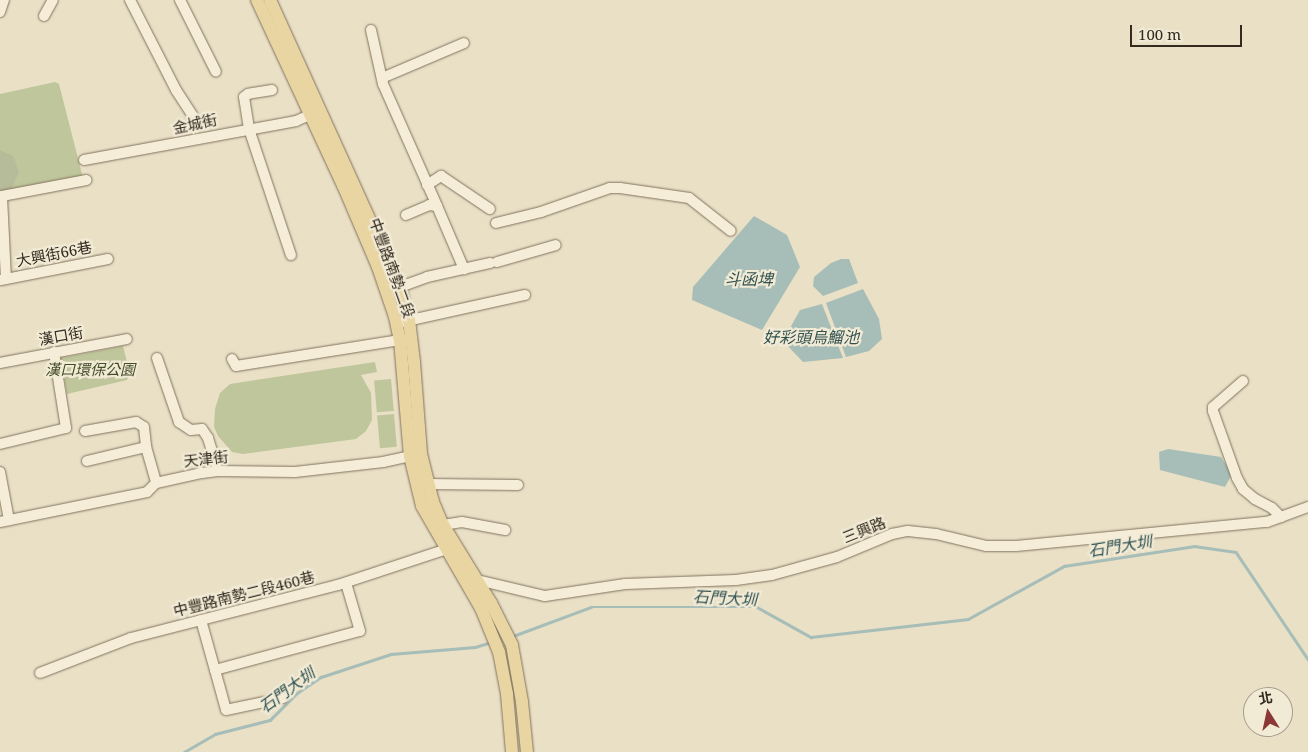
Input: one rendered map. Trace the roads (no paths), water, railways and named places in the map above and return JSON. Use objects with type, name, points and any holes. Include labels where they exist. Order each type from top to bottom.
[{"type":"main road","name":"中豐路南勢二段","points":[[257,0],[312,114],[402,321],[400,340],[416,455],[462,576],[481,608],[499,652],[510,717],[512,752]]},
{"type":"main road","name":"中豐路南勢二段","points":[[270,0],[400,287],[422,506],[451,548],[478,580],[509,639],[522,702],[527,752]]},
{"type":"street","points":[[0,12],[4,0]]},
{"type":"street","points":[[44,16],[54,0]]},
{"type":"street","points":[[130,0],[176,90],[193,116]]},
{"type":"street","points":[[180,0],[216,72]]},
{"type":"street","points":[[0,12],[11,9]]},
{"type":"street","points":[[371,30],[382,78],[464,269]]},
{"type":"street","points":[[382,78],[464,43]]},
{"type":"street","points":[[272,90],[248,94],[244,97],[249,129],[291,255]]},
{"type":"street","name":"金城街","points":[[84,160],[296,121],[312,114]]},
{"type":"street","points":[[427,185],[441,176],[490,209]]},
{"type":"street","points":[[3,279],[2,196],[88,180]]},
{"type":"street","points":[[496,223],[541,212],[610,188],[620,188],[689,198],[731,230]]},
{"type":"street","points":[[406,215],[429,205],[437,206]]},
{"type":"street","points":[[400,287],[427,277],[556,245]]},
{"type":"street","name":"大興街66巷","points":[[3,279],[108,259]]},
{"type":"street","points":[[402,321],[525,295]]},
{"type":"street","name":"漢口街","points":[[0,363],[127,339]]},
{"type":"street","points":[[232,359],[236,366],[400,340]]},
{"type":"street","points":[[0,444],[66,428],[54,352]]},
{"type":"street","points":[[157,358],[180,422],[191,430],[202,429],[208,438],[218,471]]},
{"type":"street","points":[[1243,382],[1213,407],[1213,411],[1237,478],[1243,489],[1282,517]]},
{"type":"street","points":[[85,431],[136,422],[144,427],[146,447],[156,483]]},
{"type":"street","points":[[87,460],[146,447]]},
{"type":"street","name":"天津街","points":[[4,521],[147,492],[156,483],[170,478],[218,471],[295,472],[383,462],[416,455]]},
{"type":"street","points":[[0,472],[4,521]]},
{"type":"street","points":[[428,484],[518,485]]},
{"type":"street","name":"三興路","points":[[462,576],[545,596],[625,584],[736,580],[772,575],[837,557],[892,534],[908,531],[936,534],[986,546],[1016,546],[1250,524],[1282,517],[1308,507]]},
{"type":"street","points":[[443,525],[462,522],[505,530]]},
{"type":"street","name":"中豐路南勢二段460巷","points":[[40,673],[131,638],[346,583],[451,548]]},
{"type":"street","points":[[215,670],[360,631],[346,583]]},
{"type":"street","points":[[201,620],[226,710],[283,698]]},
{"type":"water","name":"斗函埤","points":[[754,216],[787,235],[800,267],[762,330],[692,300],[693,287]]},
{"type":"water","name":"斗函埤","points":[[841,259],[849,259],[858,283],[823,296],[813,286],[814,277],[831,263]]},
{"type":"water","points":[[863,289],[879,319],[882,339],[869,351],[846,357],[826,303]]},
{"type":"water","name":"好彩頭烏鰡池","points":[[822,304],[843,358],[803,362],[783,341],[800,310]]},
{"type":"water","points":[[1168,449],[1221,457],[1232,474],[1225,487],[1160,470],[1159,452]]},
{"type":"waterway","name":"石門大圳","points":[[513,636],[591,607],[757,607],[811,637],[968,619],[1064,566],[1194,546],[1236,552],[1308,659]]},
{"type":"waterway","name":"石門大圳","points":[[184,752],[215,734],[270,720],[297,693],[321,677],[391,654],[475,647],[491,642]]},
{"type":"park label","name":"漢口環保公園","points":[[90,370]]}]
